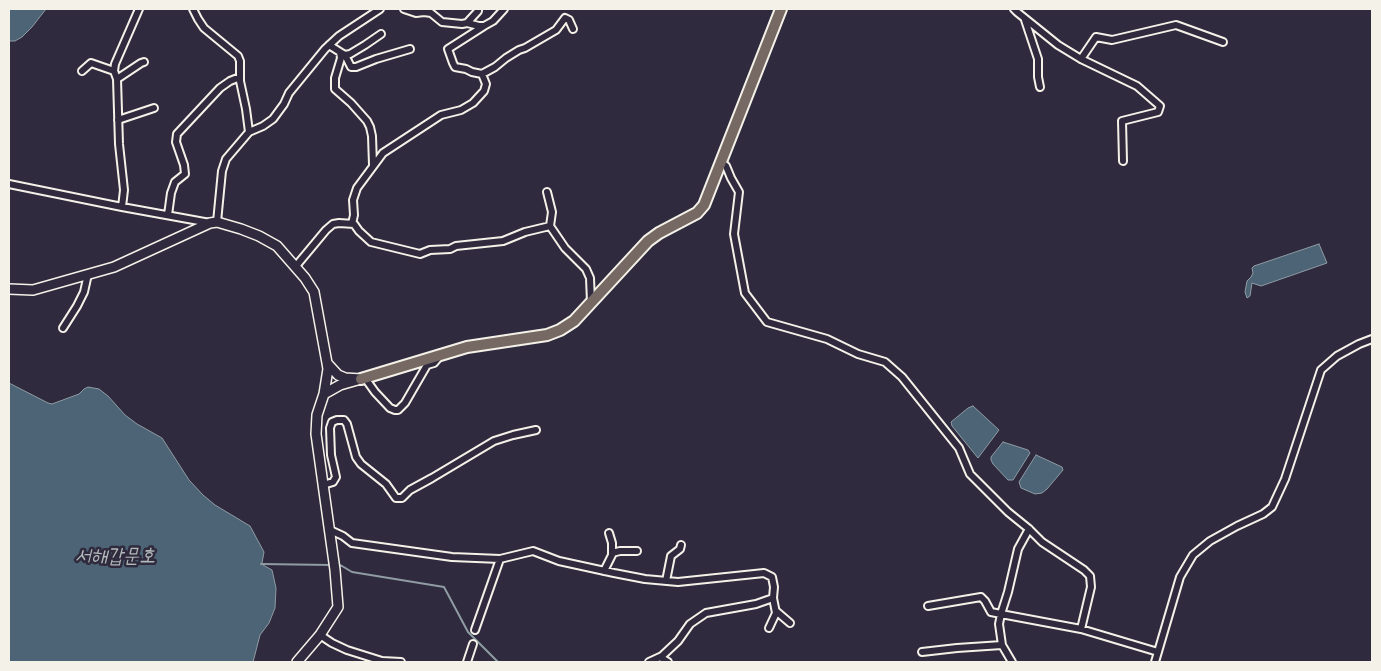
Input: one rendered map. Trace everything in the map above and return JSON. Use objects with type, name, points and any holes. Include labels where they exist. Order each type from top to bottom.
[{"type":"main road","points":[[363,379],[467,347],[547,335],[560,330],[574,321],[648,242],[659,233],[697,212],[704,205],[781,9]]},
{"type":"street","points":[[122,207],[124,190],[118,120],[117,79],[114,71],[115,64],[139,9]]},
{"type":"street","points":[[193,9],[204,28],[238,56],[249,132]]},
{"type":"street","points":[[214,223],[222,170],[226,158],[249,132],[273,119],[284,104],[289,93],[329,45],[339,36],[380,9]]},
{"type":"street","points":[[404,9],[416,13],[431,13],[442,22],[484,26]]},
{"type":"street","points":[[467,23],[478,9]]},
{"type":"street","points":[[504,9],[493,21],[448,49],[455,67],[466,68],[472,72],[482,74],[519,50],[556,30],[565,18],[569,20],[573,29]]},
{"type":"street","points":[[1014,9],[1058,45],[1081,59],[1137,86],[1160,106],[1158,112],[1122,121],[1123,161]]},
{"type":"street","points":[[1025,19],[1038,59],[1040,87]]},
{"type":"street","points":[[1081,59],[1096,37],[1112,40],[1176,25],[1223,42]]},
{"type":"street","points":[[343,54],[350,54],[381,34]]},
{"type":"street","points":[[329,45],[343,54],[351,67],[356,67],[376,58],[410,50]]},
{"type":"street","points":[[343,54],[335,78],[335,89],[367,121],[372,136],[373,165]]},
{"type":"street","points":[[117,79],[144,62]]},
{"type":"street","points":[[82,72],[91,63],[114,71]]},
{"type":"street","points":[[352,224],[354,215],[353,200],[357,188],[383,152],[441,115],[461,110],[473,103],[484,91],[486,84],[482,74]]},
{"type":"street","points":[[168,215],[171,192],[175,182],[185,174],[176,142],[178,134],[220,88],[240,77]]},
{"type":"street","points":[[118,120],[154,108]]},
{"type":"street","points":[[721,162],[726,166],[738,192],[734,234],[745,293],[767,322],[827,339],[858,354],[885,362],[902,376],[959,448],[970,474],[1008,512],[1042,542],[1090,576],[1091,587],[1081,629]]},
{"type":"street","points":[[9,184],[241,229],[277,246],[306,278],[314,292],[328,368],[324,394],[317,415],[316,434],[330,530],[338,607],[320,634],[297,662]]},
{"type":"street","points":[[547,192],[552,212],[550,226],[565,248],[586,269],[590,278],[592,302]]},
{"type":"street","points":[[9,289],[33,290],[122,264],[214,223]]},
{"type":"street","points":[[296,266],[326,230],[333,224],[339,223],[354,224],[371,242],[420,254],[430,250],[504,241],[525,232],[550,226]]},
{"type":"street","points":[[63,328],[84,292],[88,274]]},
{"type":"street","points":[[1155,662],[1180,577],[1193,555],[1210,541],[1272,508],[1285,479],[1321,370],[1337,356],[1372,339]]},
{"type":"street","points":[[327,363],[338,375],[345,378],[363,379],[390,408],[398,410],[405,403],[427,365],[434,362],[440,354]]},
{"type":"street","points":[[324,394],[340,385],[363,379]]},
{"type":"street","points":[[323,485],[333,482],[336,477],[331,455],[330,428],[332,422],[337,420],[344,420],[347,424],[356,457],[361,464],[386,484],[396,498],[402,498],[410,490],[494,441],[536,430]]},
{"type":"street","points":[[1012,662],[1002,645],[999,624],[1018,549],[1029,529]]},
{"type":"street","points":[[330,530],[352,543],[452,557],[500,559],[533,551],[559,561],[604,571],[666,581],[678,582],[764,573],[772,577],[774,587],[773,598],[776,613],[769,628]]},
{"type":"street","points":[[604,571],[612,553],[609,533]]},
{"type":"street","points":[[666,581],[671,556],[680,549],[681,545]]},
{"type":"street","points":[[612,553],[620,550],[637,550]]},
{"type":"street","points":[[475,630],[500,559]]},
{"type":"street","points":[[928,606],[982,597],[992,612],[1081,629],[1158,652]]},
{"type":"street","points":[[649,662],[660,657],[678,640],[690,624],[706,613],[756,604],[773,598]]},
{"type":"street","points":[[776,611],[790,623]]},
{"type":"street","points":[[320,634],[332,644],[347,650],[382,661],[401,662]]},
{"type":"street","points":[[466,662],[473,644]]},
{"type":"street","points":[[922,652],[1002,645]]},
{"type":"street","points":[[660,657],[668,662]]},
{"type":"water","points":[[9,9],[46,9],[22,37],[15,41],[9,41]]},
{"type":"water","points":[[1319,244],[1327,263],[1261,286],[1252,283],[1250,296],[1247,298],[1245,292],[1247,281],[1253,273],[1252,268],[1254,266]]},
{"type":"water","name":"서해갑문호","points":[[9,383],[52,404],[79,394],[88,387],[99,389],[125,415],[162,438],[189,480],[203,495],[215,505],[250,526],[264,552],[263,565],[272,570],[276,588],[275,608],[269,623],[260,635],[253,662],[9,662]]},
{"type":"water","points":[[973,406],[999,430],[978,458],[952,426],[951,422]]},
{"type":"water","points":[[1003,442],[1028,450],[1030,453],[1013,480],[1008,480],[991,460],[991,457]]},
{"type":"water","points":[[1036,455],[1062,467],[1063,470],[1047,489],[1042,493],[1035,494],[1021,488],[1019,482]]},
{"type":"waterway","points":[[261,564],[331,565]]},
{"type":"waterway","points":[[339,565],[352,572],[444,587],[468,632],[498,662]]}]
